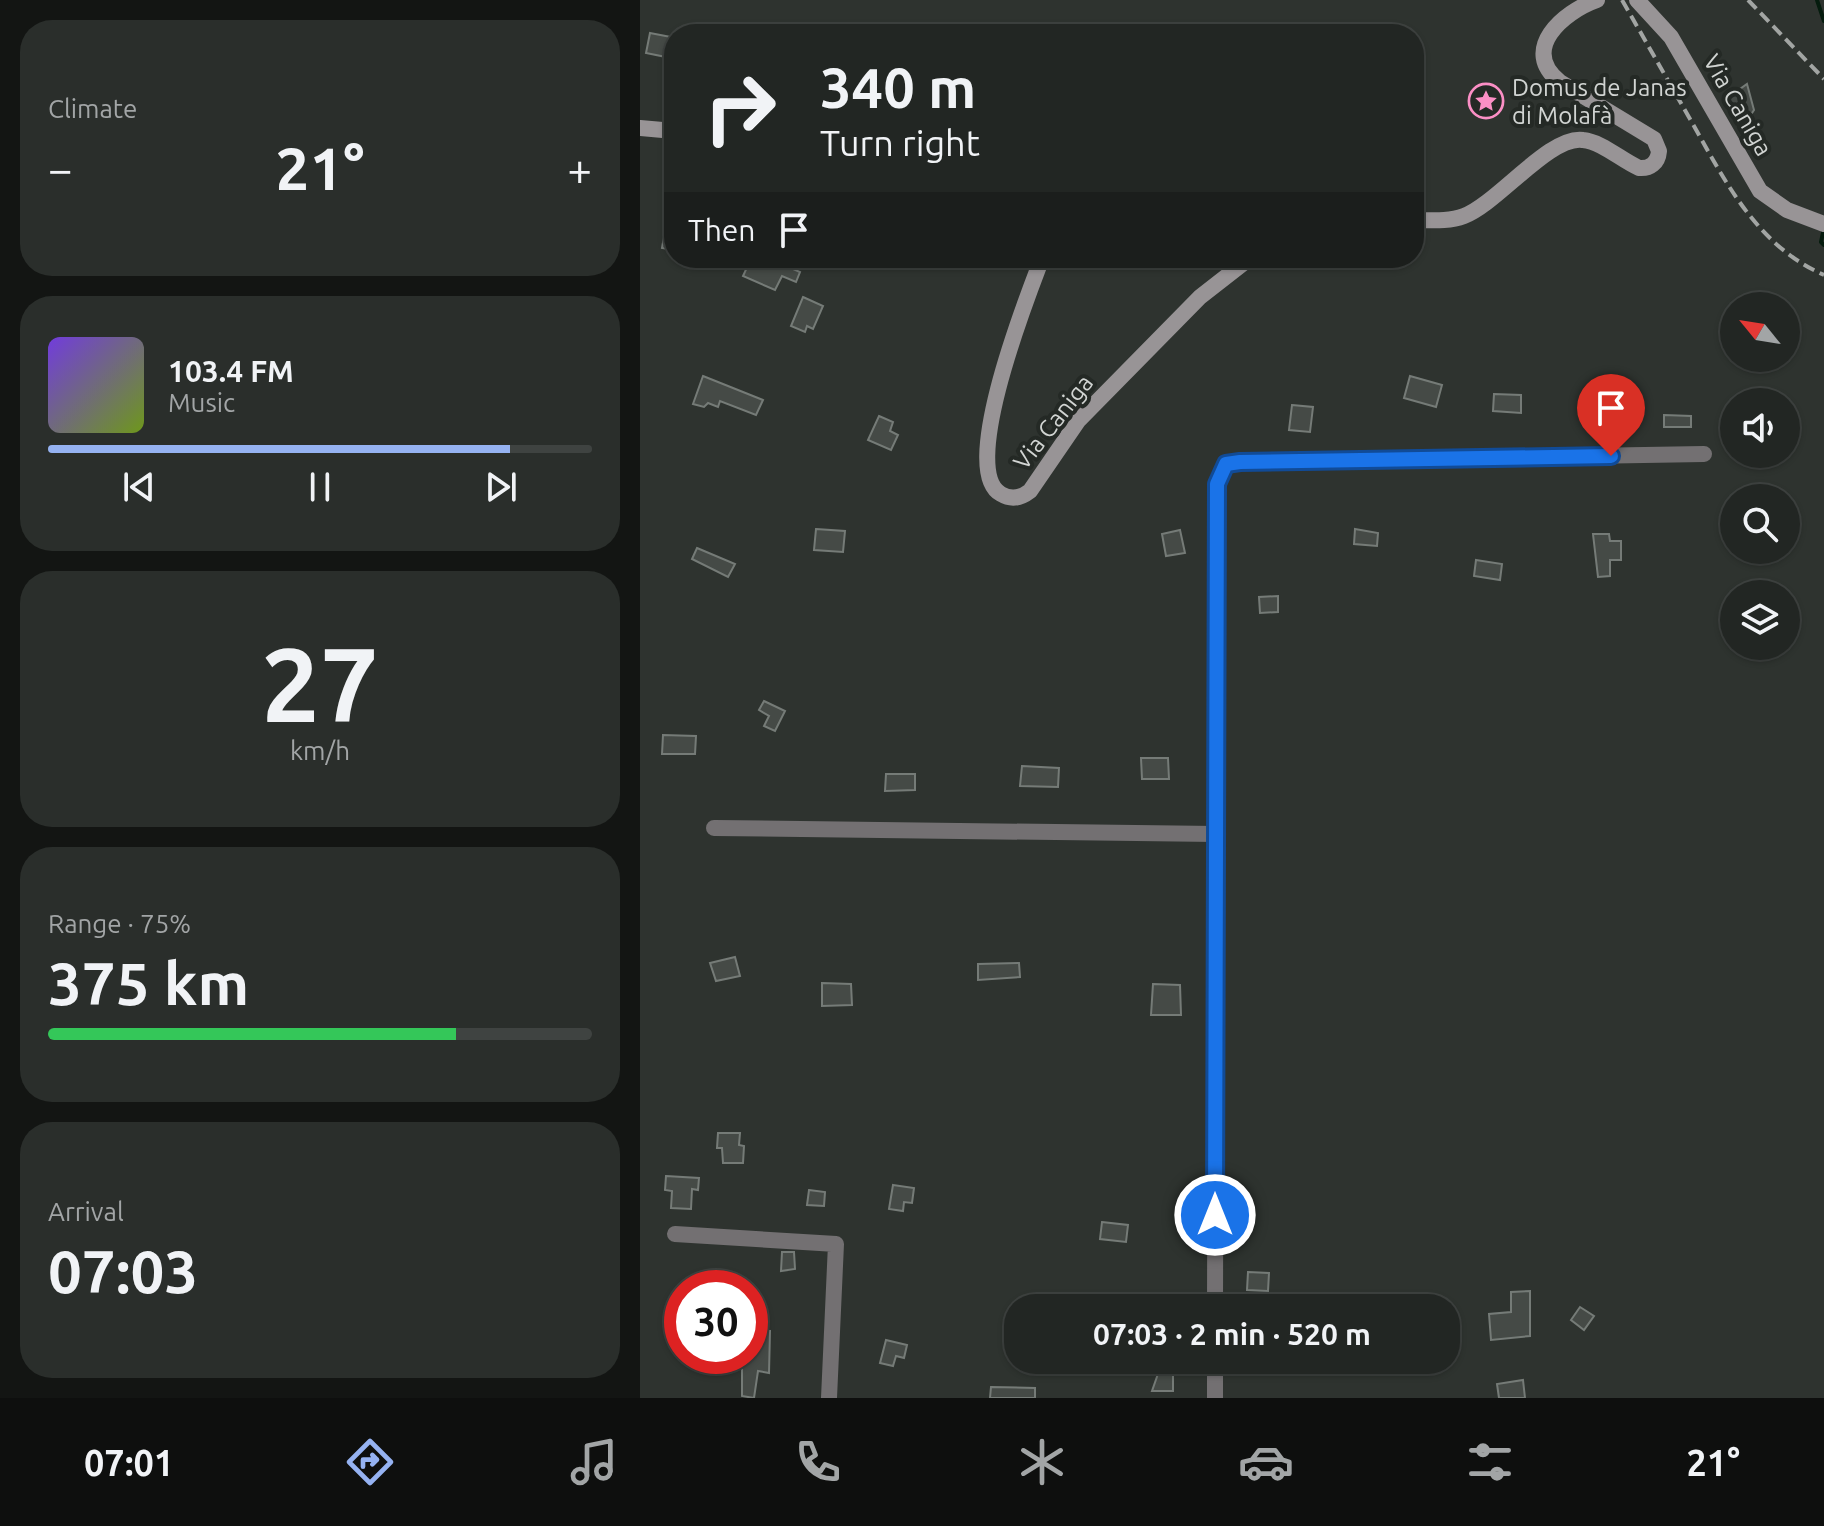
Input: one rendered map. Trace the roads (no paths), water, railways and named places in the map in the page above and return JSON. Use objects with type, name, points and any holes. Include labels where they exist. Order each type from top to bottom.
[{"type":"street","points":[[1424,220],[1452,220],[1478,209],[1552,150],[1571,140],[1588,141],[1639,168],[1647,168],[1656,162],[1659,148],[1654,139],[1560,82],[1545,63],[1545,45],[1553,28],[1597,0]]},
{"type":"street","name":"Via Caniga","points":[[1637,0],[1671,37],[1760,191],[1774,203],[1817,222]]},
{"type":"street","points":[[640,128],[664,130]]},
{"type":"street","name":"Via Caniga","points":[[1038,268],[1010,342],[988,445],[986,472],[989,482],[994,490],[1007,497],[1023,496],[1030,491],[1078,421],[1200,297],[1237,268]]},
{"type":"street","points":[[1215,1294],[1217,484],[1226,464],[1704,454]]},
{"type":"street","points":[[714,828],[1216,834]]},
{"type":"street","points":[[675,1234],[836,1244],[829,1398]]},
{"type":"street","points":[[1215,1374],[1215,1398]]},
{"type":"waterway","points":[[1817,0],[1824,21]]},
{"type":"waterway","points":[[1824,228],[1821,242],[1824,245]]},
{"type":"railway","points":[[1622,0],[1716,165],[1745,209],[1779,247],[1824,275]]},
{"type":"railway","points":[[1748,0],[1824,79]]},
{"type":"place","name":"Domus de Janas di Molafà","points":[[1486,101]]}]
